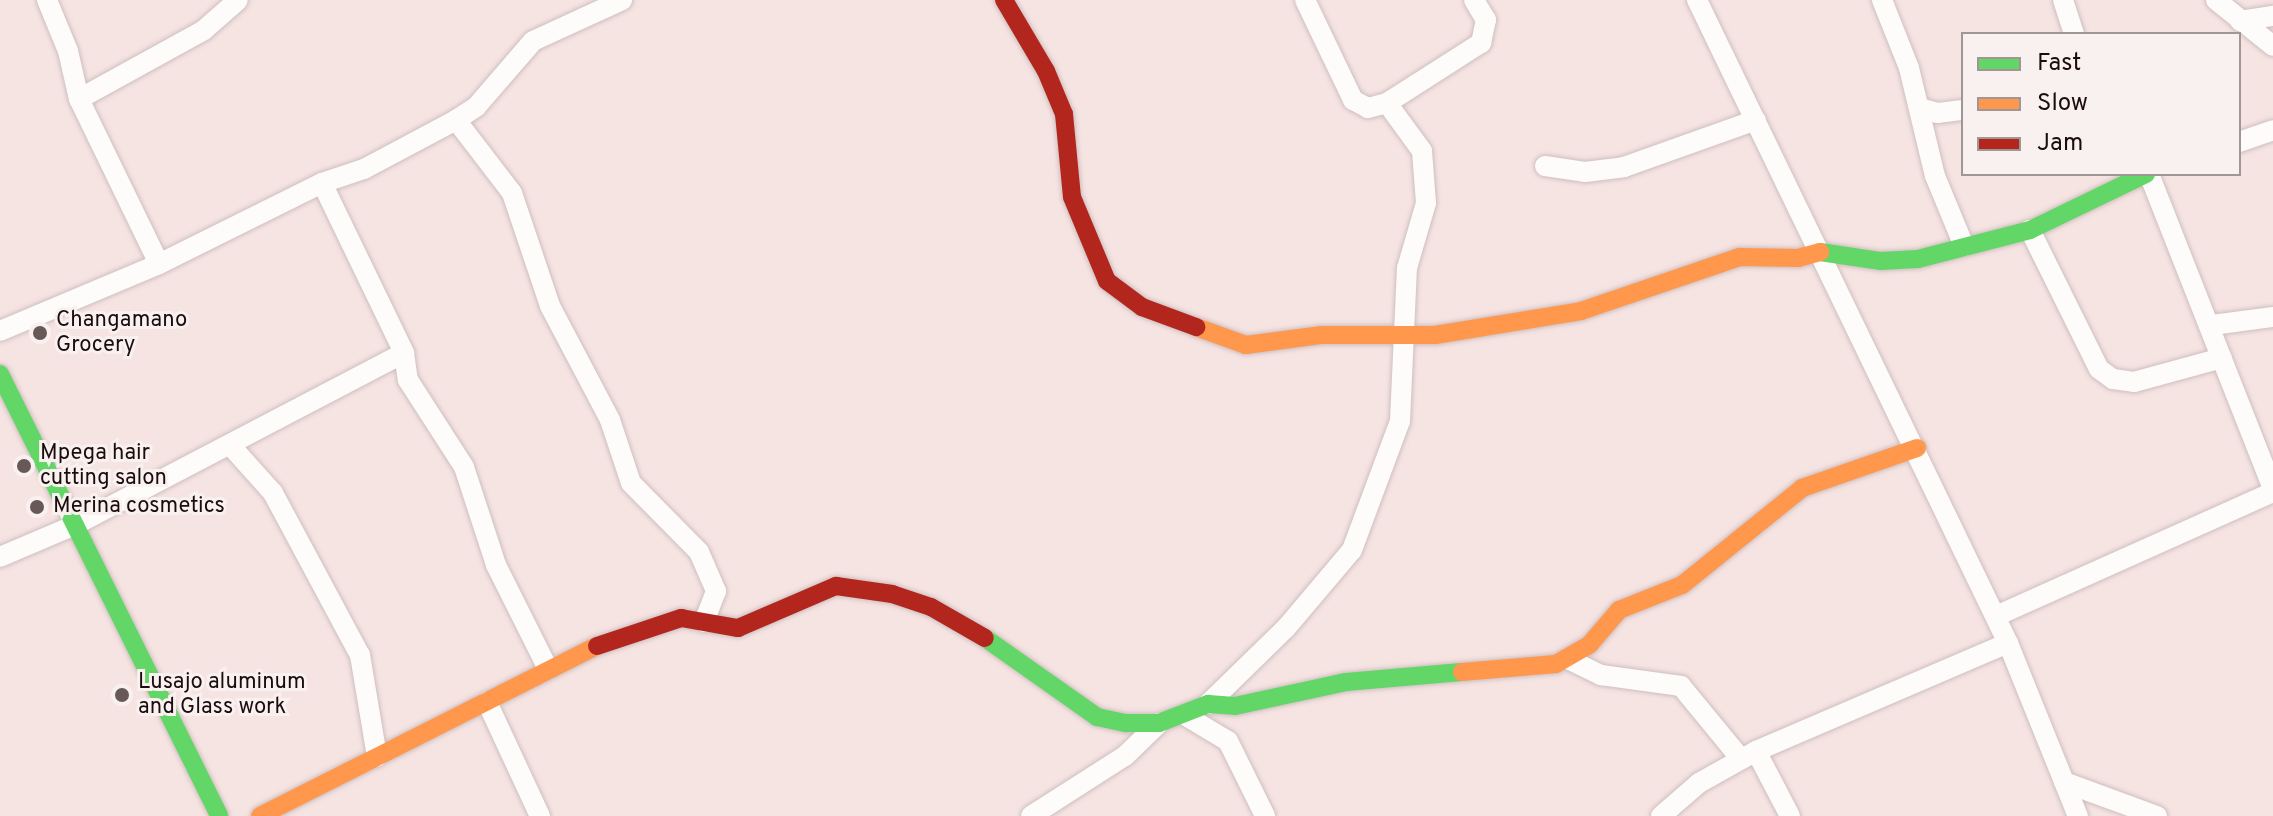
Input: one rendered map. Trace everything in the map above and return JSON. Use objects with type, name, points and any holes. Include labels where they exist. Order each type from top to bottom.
[{"type":"street","points":[[47,0],[68,51],[79,99],[159,264]]},
{"type":"street","points":[[79,99],[204,30],[238,0]]},
{"type":"street","points":[[0,331],[159,264],[322,183],[364,169],[476,107],[533,41],[622,0]]},
{"type":"street","points":[[1004,0],[1046,71],[1064,114],[1072,197],[1092,252],[1113,287],[1142,307],[1246,345],[1322,335],[1407,334],[1524,324],[1581,311],[1729,259],[1822,252],[1881,261],[1964,246],[2030,230],[2144,176]]},
{"type":"street","points":[[1305,0],[1353,100],[1368,108],[1387,103],[1481,43],[1486,20],[1474,0]]},
{"type":"street","points":[[1697,0],[1822,252],[1996,616],[2078,816]]},
{"type":"street","points":[[1882,0],[1920,108],[1935,176],[1964,246]]},
{"type":"street","points":[[2063,0],[2073,32]]},
{"type":"street","points":[[2216,0],[2273,46]]},
{"type":"street","points":[[2240,21],[2273,16]]},
{"type":"street","points":[[260,816],[487,702],[547,667],[669,619],[738,628],[836,586],[892,594],[931,607],[993,642],[1097,717],[1159,723],[1186,716],[1208,704],[1286,628],[1352,550],[1400,421],[1407,334],[1407,268],[1426,203],[1426,175],[1422,151],[1387,103]]},
{"type":"street","points":[[1920,108],[1937,113],[1961,110]]},
{"type":"street","points":[[456,120],[512,193],[550,306],[610,420],[631,483],[699,552],[716,591],[704,622]]},
{"type":"street","points":[[1545,166],[1585,172],[1624,167],[1756,120]]},
{"type":"street","points":[[2241,141],[2273,130]]},
{"type":"street","points":[[1996,616],[2273,491],[2212,325],[2149,176]]},
{"type":"street","points":[[322,183],[404,353],[414,391],[464,467],[496,565],[547,667]]},
{"type":"street","points":[[2030,230],[2099,369],[2113,379],[2134,382],[2222,358]]},
{"type":"street","points":[[2212,325],[2273,317]]},
{"type":"street","points":[[0,557],[75,525],[404,353]]},
{"type":"street","points":[[0,374],[219,816]]},
{"type":"street","points":[[231,446],[273,493],[360,655],[377,757]]},
{"type":"street","points":[[1208,704],[1235,706],[1346,682],[1524,668],[1568,659],[1590,644],[1610,616],[1682,585],[1795,492],[1917,448]]},
{"type":"street","points":[[1661,816],[1699,783],[1748,755],[2008,643]]},
{"type":"street","points":[[1568,659],[1601,675],[1681,686],[1748,755],[1790,816]]},
{"type":"street","points":[[487,702],[540,816]]},
{"type":"street","points":[[1186,716],[1228,741],[1265,816]]},
{"type":"street","points":[[1031,816],[1125,756],[1159,723]]},
{"type":"street","points":[[2064,782],[2157,816]]},
{"type":"traffic: fast","points":[[1820,252],[1881,261],[1918,259],[2030,230],[2142,176]]},
{"type":"traffic: fast","points":[[0,374],[219,816]]},
{"type":"traffic: fast","points":[[985,638],[1097,717],[1126,723],[1159,723],[1208,704],[1235,706],[1346,682],[1462,672]]},
{"type":"traffic: slow","points":[[1196,327],[1246,345],[1322,335],[1435,335],[1581,311],[1740,257],[1798,258],[1820,252]]},
{"type":"traffic: slow","points":[[1462,672],[1556,664],[1590,644],[1619,610],[1682,585],[1802,488],[1917,448]]},
{"type":"traffic: slow","points":[[260,816],[597,646]]},
{"type":"traffic: jam","points":[[1004,0],[1046,71],[1064,114],[1072,197],[1107,281],[1142,307],[1196,327]]},
{"type":"traffic: jam","points":[[597,646],[681,618],[738,628],[836,586],[892,594],[931,607],[985,638]]},
{"type":"place","name":"Changamano Grocery","points":[[40,333]]},
{"type":"place","name":"Mpega hair cutting salon","points":[[24,466]]},
{"type":"place","name":"Merina cosmetics","points":[[37,507]]},
{"type":"place","name":"Lusajo aluminum and Glass work","points":[[122,695]]}]
